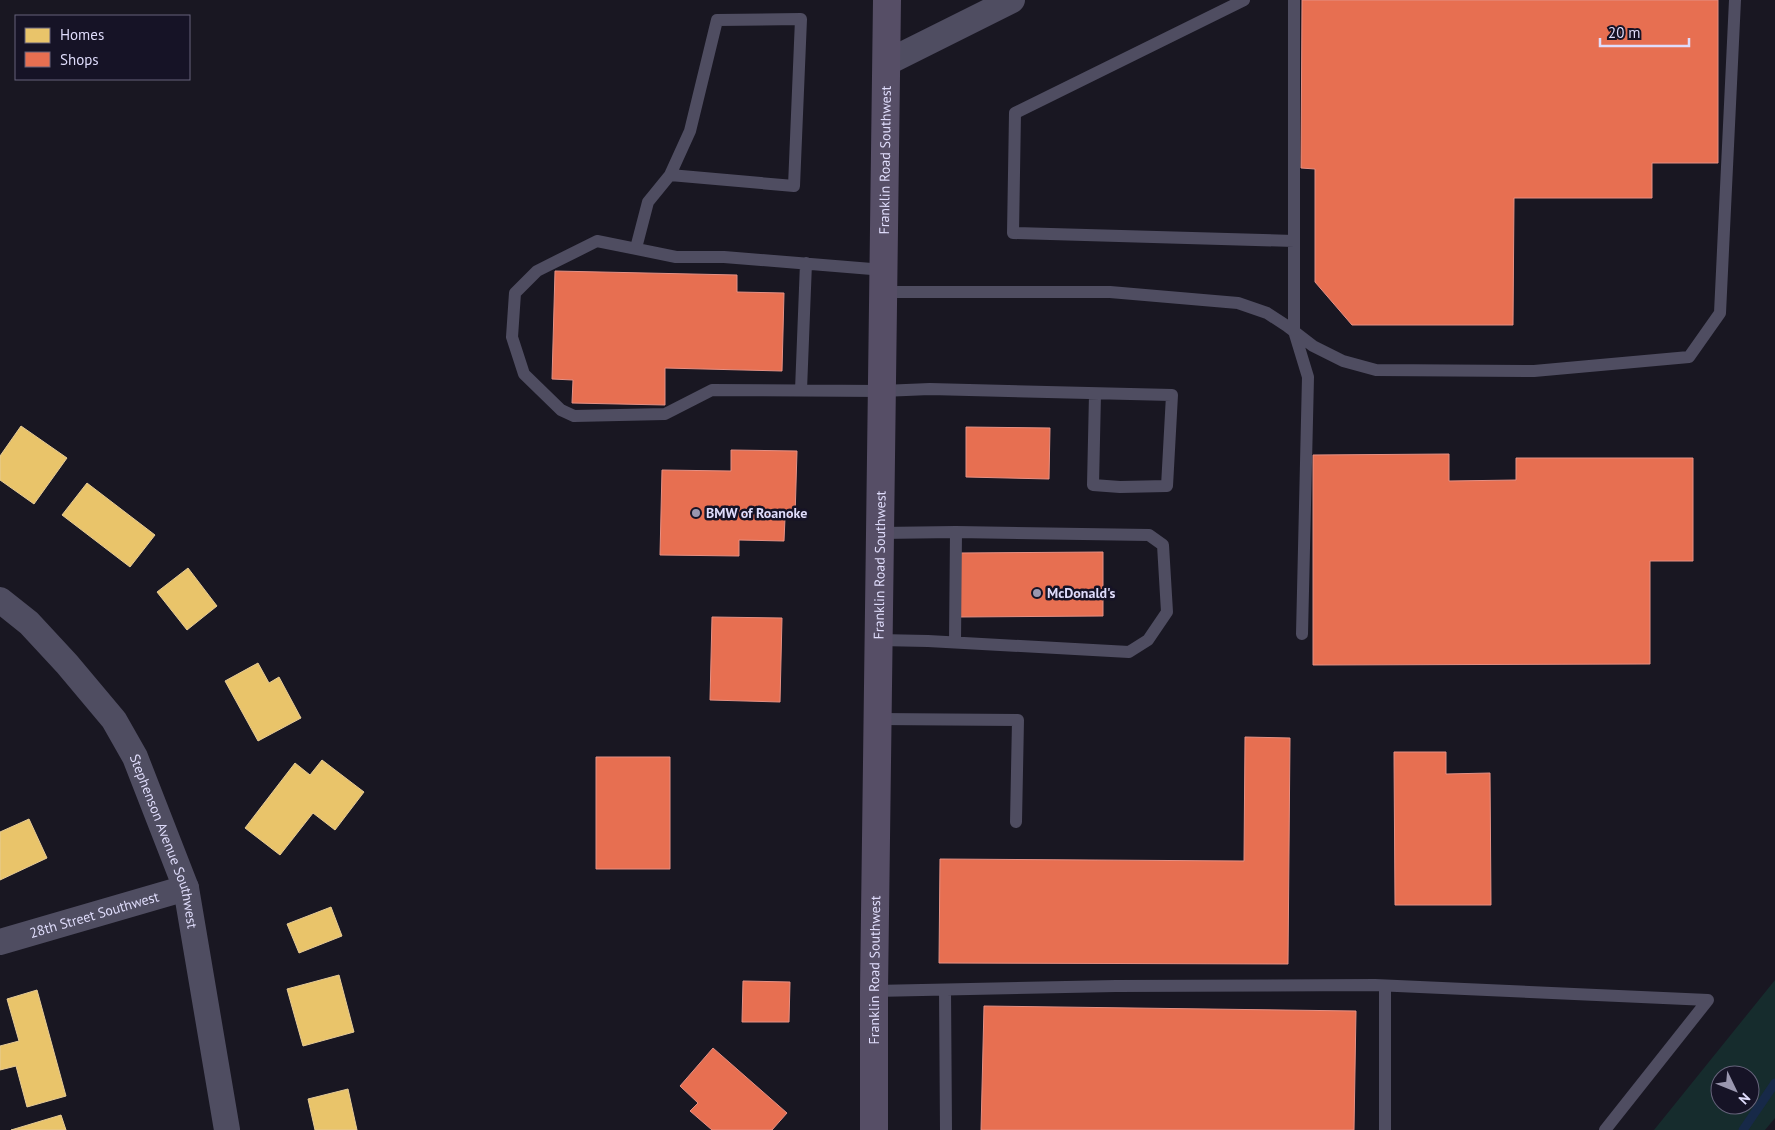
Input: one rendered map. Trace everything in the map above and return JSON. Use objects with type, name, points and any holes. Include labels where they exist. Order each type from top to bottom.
[{"type":"main road","name":"Franklin Road Southwest","points":[[874,1130],[874,991],[887,0]]},
{"type":"street","points":[[886,63],[1012,0]]},
{"type":"street","name":"Stephenson Avenue Southwest","points":[[0,600],[29,623],[67,664],[114,720],[135,757],[186,888],[227,1130]]},
{"type":"street","name":"28th Street Southwest","points":[[0,942],[186,888]]},
{"type":"lane","points":[[1244,0],[1015,113],[1013,233],[1294,241]]},
{"type":"lane","points":[[1294,0],[1294,331],[1308,377],[1302,634]]},
{"type":"lane","points":[[1095,394],[1094,485],[1120,487],[1168,486],[1172,395],[930,389],[882,391],[712,390],[665,414],[574,416],[561,410],[524,374],[512,337],[515,293],[537,270],[597,241],[676,257],[724,257],[806,264],[884,281],[1110,292],[1238,303],[1267,313],[1313,346],[1343,362],[1376,370],[1534,371],[1690,357],[1720,313],[1736,0]]},
{"type":"lane","points":[[636,248],[648,202],[670,175],[690,131],[718,20],[801,19],[794,186],[670,175]]},
{"type":"lane","points":[[801,390],[806,264]]},
{"type":"lane","points":[[955,642],[956,532]]},
{"type":"lane","points":[[879,640],[955,642],[1129,652],[1148,640],[1167,612],[1163,545],[1149,535],[956,532],[880,533]]},
{"type":"lane","points":[[878,719],[1018,720],[1016,822]]},
{"type":"lane","points":[[874,991],[1116,986],[1384,986],[1708,1000],[1605,1130]]},
{"type":"lane","points":[[1384,986],[1385,1130]]},
{"type":"lane","points":[[945,990],[946,1130]]},
{"type":"green space","points":[[1775,980],[1775,1118],[1765,1130],[1654,1130]]},
{"type":"building: Homes","points":[[21,426],[67,458],[34,504],[0,480],[0,456]]},
{"type":"building: Homes","points":[[87,483],[155,535],[130,567],[62,515]]},
{"type":"building: Homes","points":[[188,568],[217,606],[187,630],[157,592]]},
{"type":"building: Homes","points":[[258,663],[269,683],[279,677],[301,718],[258,741],[225,681]]},
{"type":"building: Homes","points":[[322,760],[364,792],[335,830],[313,813],[280,855],[245,828],[295,763],[310,775]]},
{"type":"building: Homes","points":[[29,819],[47,858],[0,880],[0,832]]},
{"type":"building: Homes","points":[[331,907],[342,936],[299,953],[287,924]]},
{"type":"building: Homes","points":[[339,975],[354,1032],[303,1046],[287,989]]},
{"type":"building: Homes","points":[[37,990],[66,1096],[27,1107],[16,1066],[0,1070],[0,1046],[19,1041],[7,999]]},
{"type":"building: Homes","points":[[348,1089],[357,1130],[315,1130],[308,1099]]},
{"type":"building: Homes","points":[[61,1115],[66,1130],[11,1130]]},
{"type":"building: Shops","points":[[1302,0],[1718,0],[1718,163],[1652,163],[1652,198],[1514,198],[1513,325],[1352,325],[1315,282],[1315,169],[1301,168]]},
{"type":"building: Shops","points":[[555,271],[737,275],[737,292],[784,293],[782,371],[665,368],[665,405],[572,403],[573,380],[552,379]]},
{"type":"building: Shops","points":[[966,427],[1050,428],[1049,479],[966,477]]},
{"type":"building: Shops","points":[[731,450],[797,451],[795,518],[785,518],[784,541],[739,540],[739,556],[660,555],[662,470],[731,471]]},
{"type":"building: Shops","points":[[1449,454],[1449,481],[1516,480],[1516,458],[1693,458],[1693,561],[1650,561],[1650,664],[1313,665],[1313,455]]},
{"type":"building: Shops","points":[[1103,552],[1103,616],[959,617],[959,553]]},
{"type":"building: Shops","points":[[712,617],[782,618],[780,702],[710,700]]},
{"type":"building: Shops","points":[[1245,737],[1290,738],[1288,964],[939,963],[940,859],[1244,861]]},
{"type":"building: Shops","points":[[1394,752],[1446,752],[1446,774],[1490,773],[1491,905],[1395,905]]},
{"type":"building: Shops","points":[[596,757],[670,757],[670,869],[596,869]]},
{"type":"building: Shops","points":[[743,981],[790,982],[789,1022],[742,1022]]},
{"type":"building: Shops","points":[[984,1006],[1356,1011],[1354,1130],[981,1130]]},
{"type":"building: Shops","points":[[713,1048],[787,1113],[772,1130],[712,1130],[690,1111],[698,1103],[680,1086]]},
{"type":"waterway","points":[[1743,1130],[1775,1083]]},
{"type":"place","name":"BMW of Roanoke","points":[[696,513]]},
{"type":"place","name":"McDonald's","points":[[1037,593]]}]
